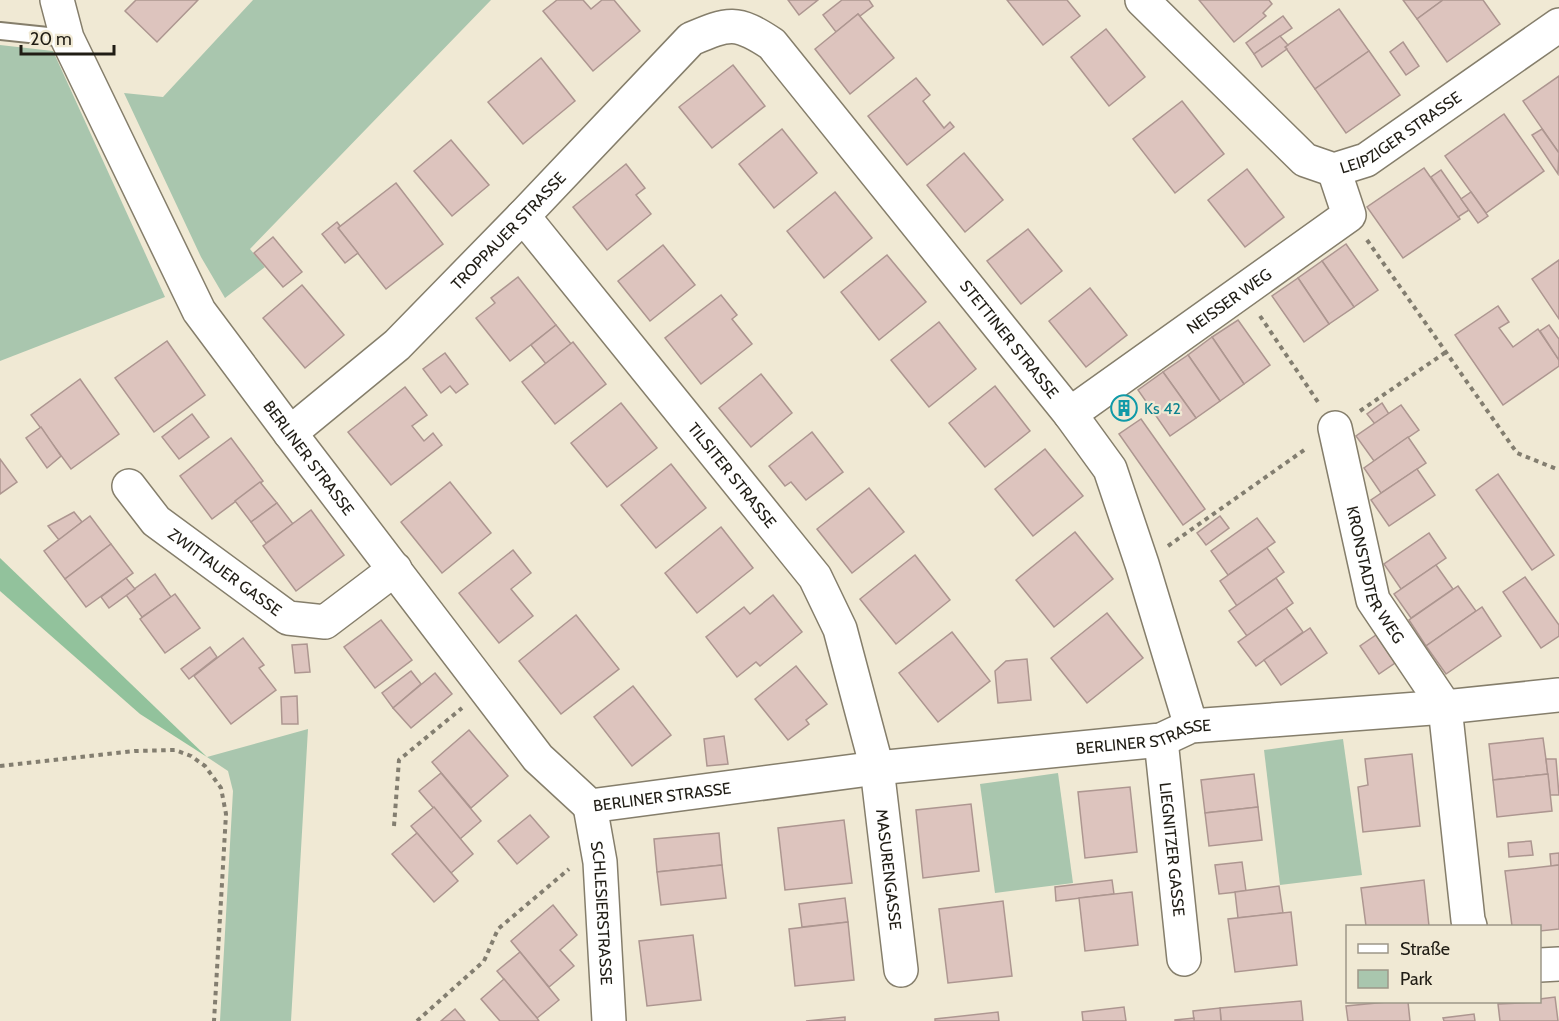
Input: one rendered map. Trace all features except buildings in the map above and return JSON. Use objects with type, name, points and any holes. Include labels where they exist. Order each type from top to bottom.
[{"type":"street","name":"BERLINER STRASSE","points":[[57,0],[67,38],[200,311],[538,758],[590,806],[877,768],[1161,740],[1191,726],[1445,706],[1559,694]]},
{"type":"street","name":"LEIPZIGER STRASSE","points":[[1142,0],[1305,160],[1334,170],[1366,160],[1559,26]]},
{"type":"street","name":"TROPPAUER STRASSE","points":[[290,433],[397,345],[691,39],[722,26]]},
{"type":"street","name":"STETTINER STRASSE","points":[[722,26],[749,28],[772,44],[1070,414],[1110,469],[1142,564],[1191,726]]},
{"type":"street","points":[[1334,170],[1349,215]]},
{"type":"street","name":"NEISSER WEG","points":[[1070,414],[1349,215]]},
{"type":"street","name":"TILSITER STRASSE","points":[[523,216],[815,577],[840,629],[877,768]]},
{"type":"street","name":"KRONSTADTER WEG","points":[[1335,428],[1373,600],[1445,706]]},
{"type":"street","name":"ZWITTAUER GASSE","points":[[129,486],[156,521],[288,618],[325,622],[395,569]]},
{"type":"street","points":[[1445,706],[1469,925]]},
{"type":"street","name":"LIEGNITZER GASSE","points":[[1161,740],[1184,959]]},
{"type":"street","name":"MASURENGASSE","points":[[877,768],[901,970]]},
{"type":"street","name":"SCHLESIERSTRASSE","points":[[590,806],[600,862],[609,1021]]},
{"type":"street","points":[[1541,965],[1559,964]]},
{"type":"lane","points":[[0,31],[67,38]]},
{"type":"path","points":[[1349,215],[1517,453],[1559,470]]},
{"type":"path","points":[[1243,290],[1335,428]]},
{"type":"path","points":[[1142,564],[1446,352]]},
{"type":"path","points":[[394,826],[399,760],[485,688]]},
{"type":"path","points":[[0,766],[135,751],[175,750],[191,756],[205,766],[221,788],[226,814],[214,1021]]},
{"type":"path","points":[[417,1021],[484,961],[498,929],[571,867],[600,862]]},
{"type":"green space","points":[[253,0],[491,0],[250,249],[265,267],[225,298],[201,257],[124,93],[163,97]]},
{"type":"green space","points":[[0,45],[53,51],[165,297],[0,361]]},
{"type":"green space","points":[[0,558],[207,757],[140,714],[0,591]]},
{"type":"green space","points":[[308,729],[291,1021],[220,1021],[233,791],[228,771],[207,757]]},
{"type":"green space","points":[[1343,739],[1362,875],[1280,885],[1264,750]]},
{"type":"green space","points":[[1058,773],[1073,883],[995,893],[980,784]]},
{"type":"place","name":"Ks 42","points":[[1124,408]]}]
